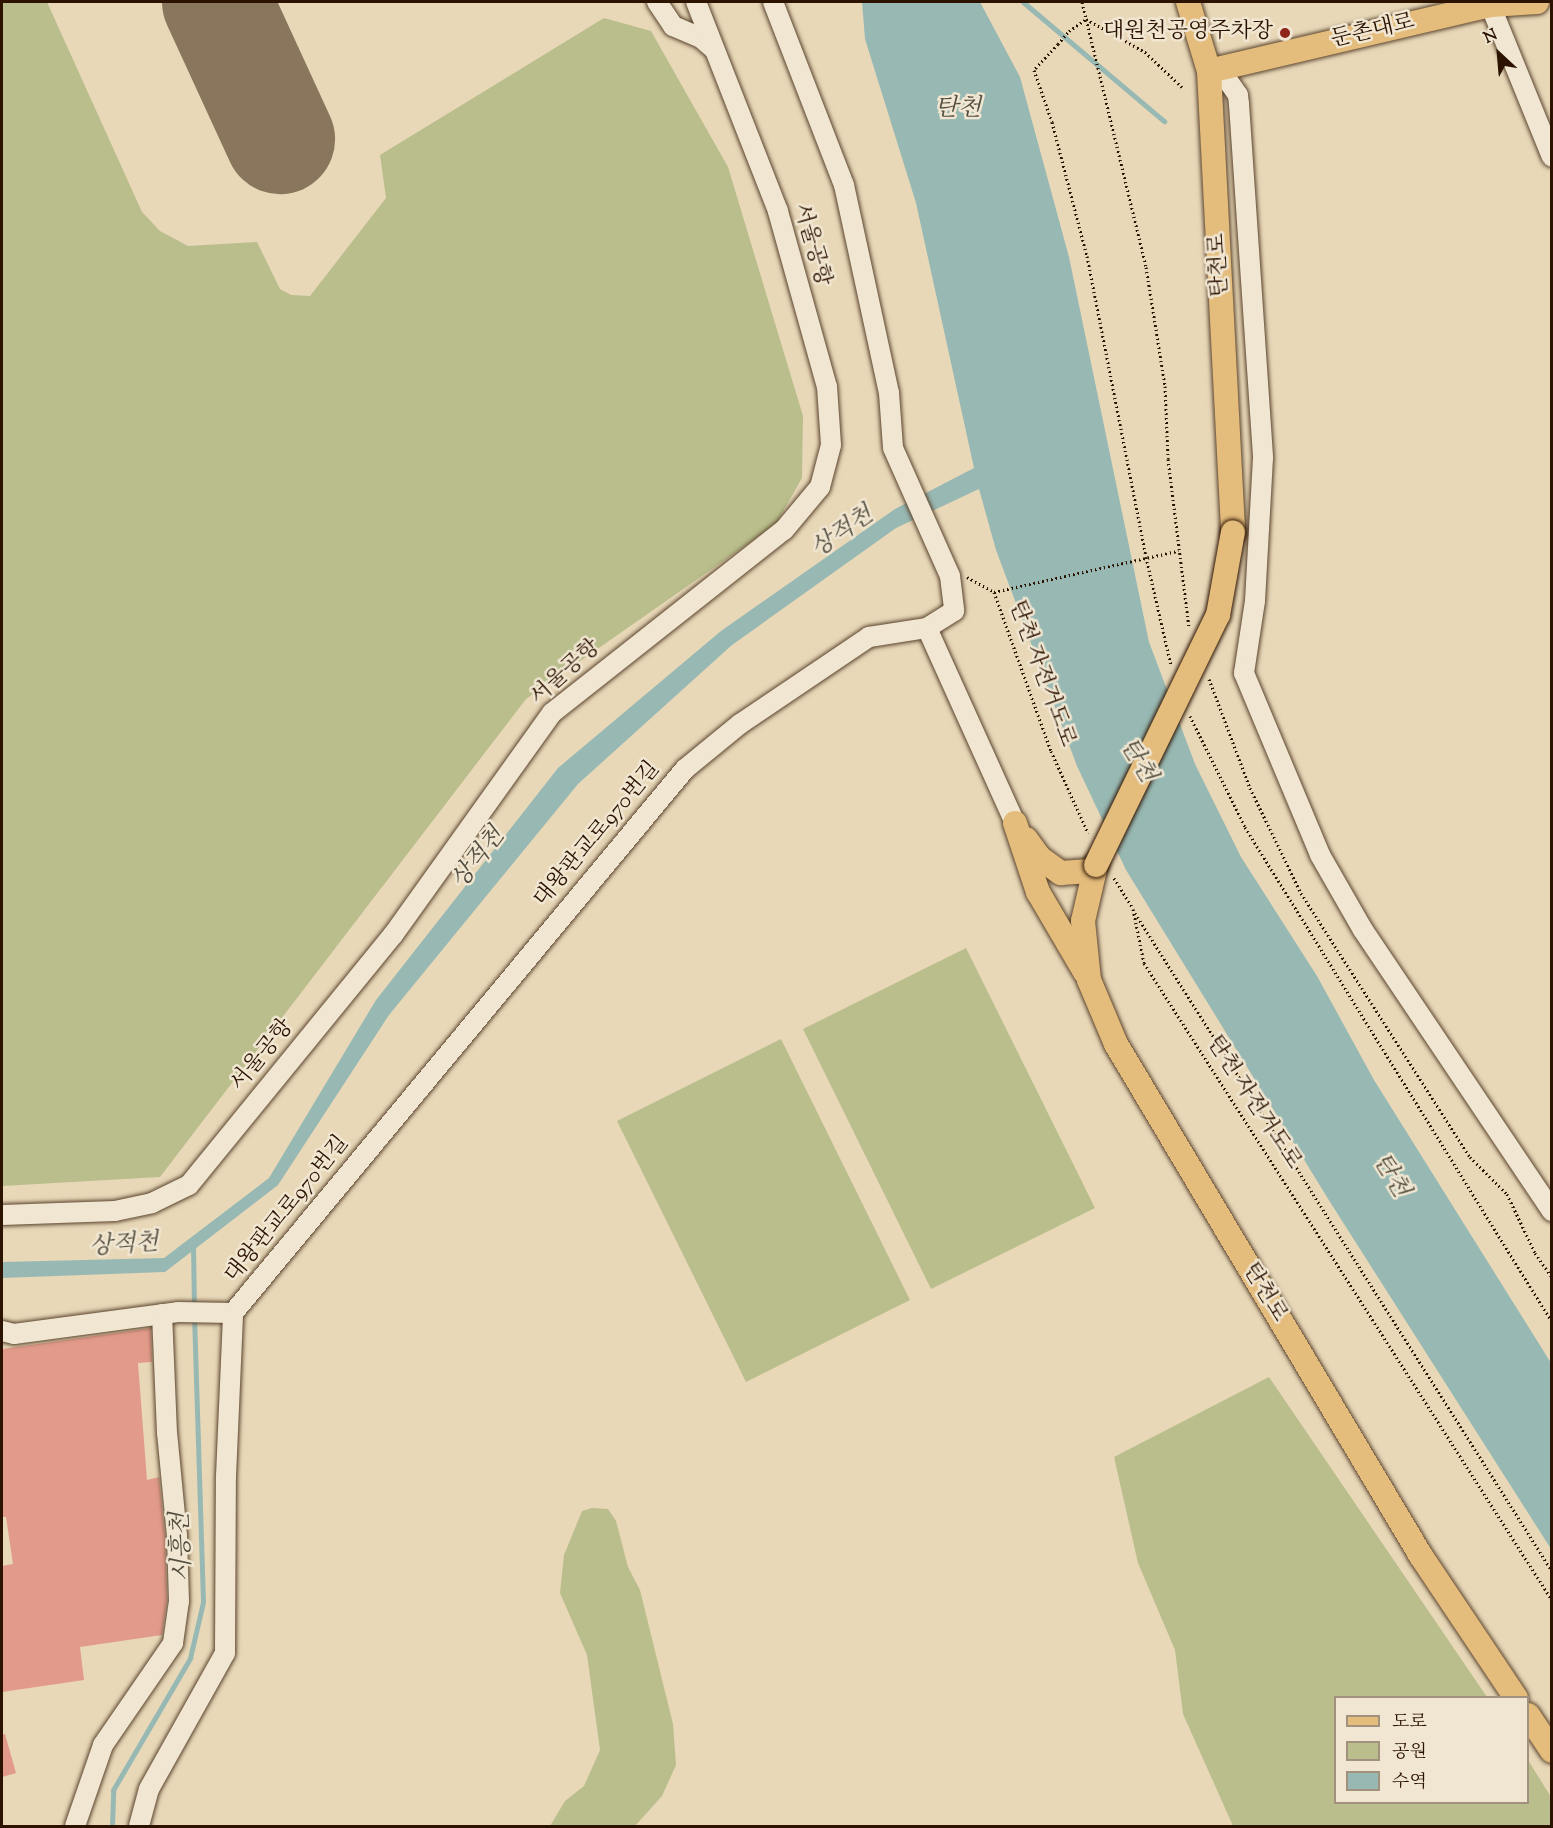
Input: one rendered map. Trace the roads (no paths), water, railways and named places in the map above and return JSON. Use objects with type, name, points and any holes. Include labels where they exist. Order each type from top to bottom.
[{"type":"main road","name":"탄천로","points":[[1188,2],[1214,69],[1233,532],[1218,615],[1098,863],[1083,921],[1089,980],[1116,1044],[1414,1546],[1515,1696]]},
{"type":"main road","name":"둔촌대로","points":[[1214,69],[1490,3],[1537,2]]},
{"type":"main road","points":[[1015,823],[1040,858],[1061,873],[1098,863]]},
{"type":"main road","points":[[1015,823],[1038,892],[1089,980]]},
{"type":"main road","points":[[1529,1718],[1551,1750]]},
{"type":"street","points":[[657,2],[673,26],[701,38],[717,52]]},
{"type":"street","name":"서울공항","points":[[2,1215],[115,1211],[152,1203],[189,1185],[393,934],[552,713],[784,530],[820,487],[831,445],[827,387],[777,211],[696,2]]},
{"type":"street","points":[[773,2],[844,185],[889,393],[892,448],[950,576],[954,611],[927,628],[1015,823]]},
{"type":"street","points":[[1490,3],[1551,157]]},
{"type":"street","points":[[1214,69],[1238,95],[1263,458],[1255,601],[1244,673],[1320,855],[1363,930],[1551,1211]]},
{"type":"street","name":"대왕판교로970번길","points":[[231,1313],[685,769],[740,724],[869,637],[927,628]]},
{"type":"street","points":[[75,1827],[103,1745],[173,1643],[179,1601],[177,1536],[166,1433],[170,1313]]},
{"type":"street","points":[[2,1331],[15,1334],[170,1313],[231,1313],[226,1476],[225,1653],[149,1788],[139,1827]]},
{"type":"water","name":"탄천","points":[[862,2],[980,2],[1020,77],[1069,257],[1149,642],[1195,764],[1241,857],[1317,976],[1374,1080],[1551,1363],[1551,1549],[1330,1202],[1126,870],[1077,766],[996,550],[979,489],[896,528],[732,645],[578,784],[389,1015],[278,1185],[165,1272],[2,1278],[2,1262],[164,1258],[269,1178],[376,1000],[558,768],[721,631],[895,509],[974,468],[916,203],[865,39]]},
{"type":"waterway","points":[[1023,2],[1164,121]]},
{"type":"waterway","name":"시흥천","points":[[193,1245],[194,1307]]},
{"type":"waterway","name":"시흥천","points":[[112,1826],[113,1790],[190,1658],[203,1602],[194,1317]]},
{"type":"place","name":"대원천공영주차장","points":[[1285,33]]},
{"type":"water label","name":"상적천","points":[[843,533]]},
{"type":"water label","name":"상적천","points":[[479,859]]},
{"type":"water label","name":"상적천","points":[[124,1246]]}]
